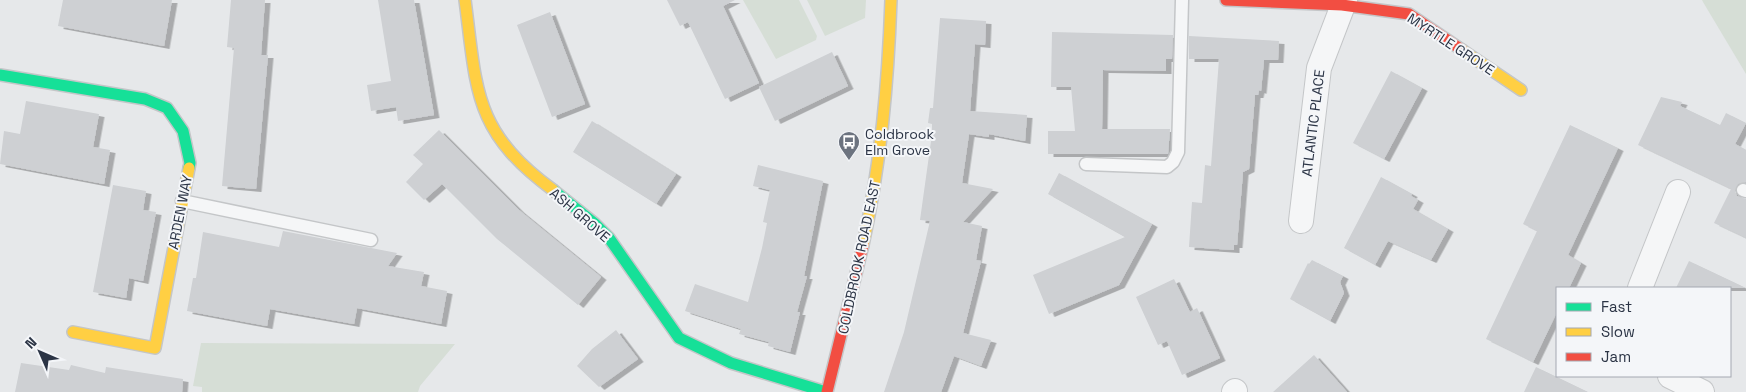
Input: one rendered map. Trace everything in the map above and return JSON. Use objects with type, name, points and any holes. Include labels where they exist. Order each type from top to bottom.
[{"type":"street","name":"ASH GROVE","points":[[465,0],[479,94],[487,119],[499,140],[519,165],[609,238],[679,338],[695,349],[719,358],[827,392]]},
{"type":"street","name":"COLDBROOK ROAD EAST","points":[[827,392],[858,274],[879,165],[888,73],[891,0]]},
{"type":"street","name":"MYRTLE GROVE","points":[[1226,0],[1343,3],[1409,14],[1521,90]]},
{"type":"street","name":"ATLANTIC PLACE","points":[[1301,220],[1319,68],[1343,3]]},
{"type":"street","name":"ARDEN WAY","points":[[0,75],[145,99],[167,108],[183,131],[190,162],[155,348],[73,332]]},
{"type":"street","points":[[1640,287],[1678,192]]},
{"type":"street","points":[[1672,377],[1702,392]]},
{"type":"lane","points":[[1086,164],[1167,167],[1173,162],[1178,152],[1182,0]]},
{"type":"lane","points":[[182,201],[371,240]]},
{"type":"shaded area","points":[[743,0],[799,0],[817,36],[816,40],[776,59]]},
{"type":"shaded area","points":[[807,0],[866,0],[865,18],[825,36]]},
{"type":"shaded area","points":[[1702,0],[1746,0],[1746,74],[1703,2]]},
{"type":"shaded area","points":[[201,343],[455,344],[420,386],[418,392],[202,392],[202,387],[193,386]]},
{"type":"building","points":[[63,0],[172,0],[164,46],[58,26]]},
{"type":"building","points":[[231,0],[265,0],[261,55],[268,55],[256,189],[222,186],[234,48],[227,47]]},
{"type":"building","points":[[378,0],[414,0],[434,115],[398,121],[396,107],[371,111],[367,85],[391,81]]},
{"type":"building","points":[[667,0],[735,0],[723,6],[759,83],[725,99],[688,22],[680,26]]},
{"type":"building","points":[[550,12],[585,104],[552,117],[517,25]]},
{"type":"building","points":[[940,18],[986,21],[985,45],[975,44],[970,111],[1027,115],[1025,141],[989,134],[989,137],[969,134],[962,183],[993,189],[963,222],[982,226],[976,260],[981,261],[963,333],[991,340],[981,366],[954,356],[941,392],[884,392],[904,332],[930,221],[920,220],[932,134],[932,124],[928,123],[930,108],[933,108]]},
{"type":"building","points":[[1052,32],[1173,35],[1172,59],[1166,59],[1166,71],[1103,70],[1102,129],[1170,129],[1168,154],[1048,154],[1048,131],[1075,131],[1071,87],[1051,87]]},
{"type":"building","points":[[1189,36],[1279,41],[1278,60],[1264,60],[1261,91],[1259,90],[1258,95],[1255,95],[1249,169],[1243,172],[1237,245],[1234,245],[1234,250],[1189,247],[1192,202],[1202,203],[1205,165],[1211,166],[1219,59],[1189,59]]},
{"type":"building","points":[[832,52],[848,86],[775,121],[759,87]]},
{"type":"building","points":[[1391,71],[1422,88],[1384,159],[1353,143]]},
{"type":"building","points":[[1661,97],[1682,102],[1680,106],[1720,125],[1726,113],[1746,123],[1735,144],[1746,150],[1746,182],[1738,184],[1735,191],[1737,196],[1746,199],[1746,238],[1714,223],[1731,189],[1638,145]]},
{"type":"building","points":[[26,101],[99,114],[93,147],[110,150],[104,184],[0,164],[4,131],[20,134]]},
{"type":"building","points":[[592,121],[676,174],[656,204],[573,152]]},
{"type":"building","points":[[1570,125],[1618,148],[1568,255],[1581,263],[1569,287],[1556,287],[1556,314],[1533,362],[1486,339],[1537,231],[1523,224]]},
{"type":"building","points":[[439,130],[519,210],[601,277],[578,305],[497,239],[442,184],[424,200],[406,182],[423,164],[413,155]]},
{"type":"building","points":[[758,165],[823,181],[804,276],[807,276],[797,312],[800,312],[790,352],[768,346],[769,342],[739,334],[741,329],[685,311],[695,284],[748,302],[767,223],[763,222],[770,190],[753,186]]},
{"type":"building","points":[[1059,173],[1152,224],[1119,285],[1049,314],[1033,275],[1125,237],[1048,194]]},
{"type":"building","points":[[1381,177],[1412,194],[1411,196],[1418,200],[1413,209],[1448,229],[1431,260],[1388,241],[1375,265],[1344,248]]},
{"type":"building","points":[[113,185],[146,191],[143,210],[156,212],[143,281],[129,278],[126,298],[93,292]]},
{"type":"building","points":[[283,231],[397,253],[388,266],[424,272],[421,286],[447,291],[441,324],[357,308],[354,324],[270,309],[267,326],[187,311],[193,278],[196,278],[203,232],[279,247]]},
{"type":"building","points":[[1312,260],[1343,276],[1340,282],[1344,293],[1330,321],[1290,299],[1308,263]]},
{"type":"building","points":[[1689,261],[1746,288],[1731,287],[1676,287]]},
{"type":"building","points":[[1174,279],[1190,312],[1197,308],[1220,358],[1182,375],[1167,341],[1158,345],[1136,297]]},
{"type":"building","points":[[616,330],[638,359],[599,387],[577,366],[592,349]]},
{"type":"building","points":[[1314,355],[1347,392],[1273,392]]},
{"type":"building","points":[[21,363],[69,370],[71,365],[105,373],[106,367],[183,379],[182,392],[15,392]]},
{"type":"building","points":[[1536,367],[1588,392],[1524,392]]},
{"type":"traffic: fast","points":[[0,75],[145,99],[167,108],[183,131],[190,163],[189,168]]},
{"type":"traffic: fast","points":[[553,190],[594,223],[609,238],[679,338],[731,363],[826,392]]},
{"type":"traffic: slow","points":[[465,0],[477,85],[493,128],[507,148],[527,169],[553,190]]},
{"type":"traffic: slow","points":[[863,245],[875,184],[883,123],[891,0]]},
{"type":"traffic: slow","points":[[1462,50],[1521,90]]},
{"type":"traffic: slow","points":[[73,332],[155,348],[189,168]]},
{"type":"traffic: jam","points":[[1226,0],[1342,5],[1409,14],[1462,50]]},
{"type":"traffic: jam","points":[[827,392],[863,245]]},
{"type":"place","name":"Coldbrook Elm Grove","points":[[849,161]]}]
